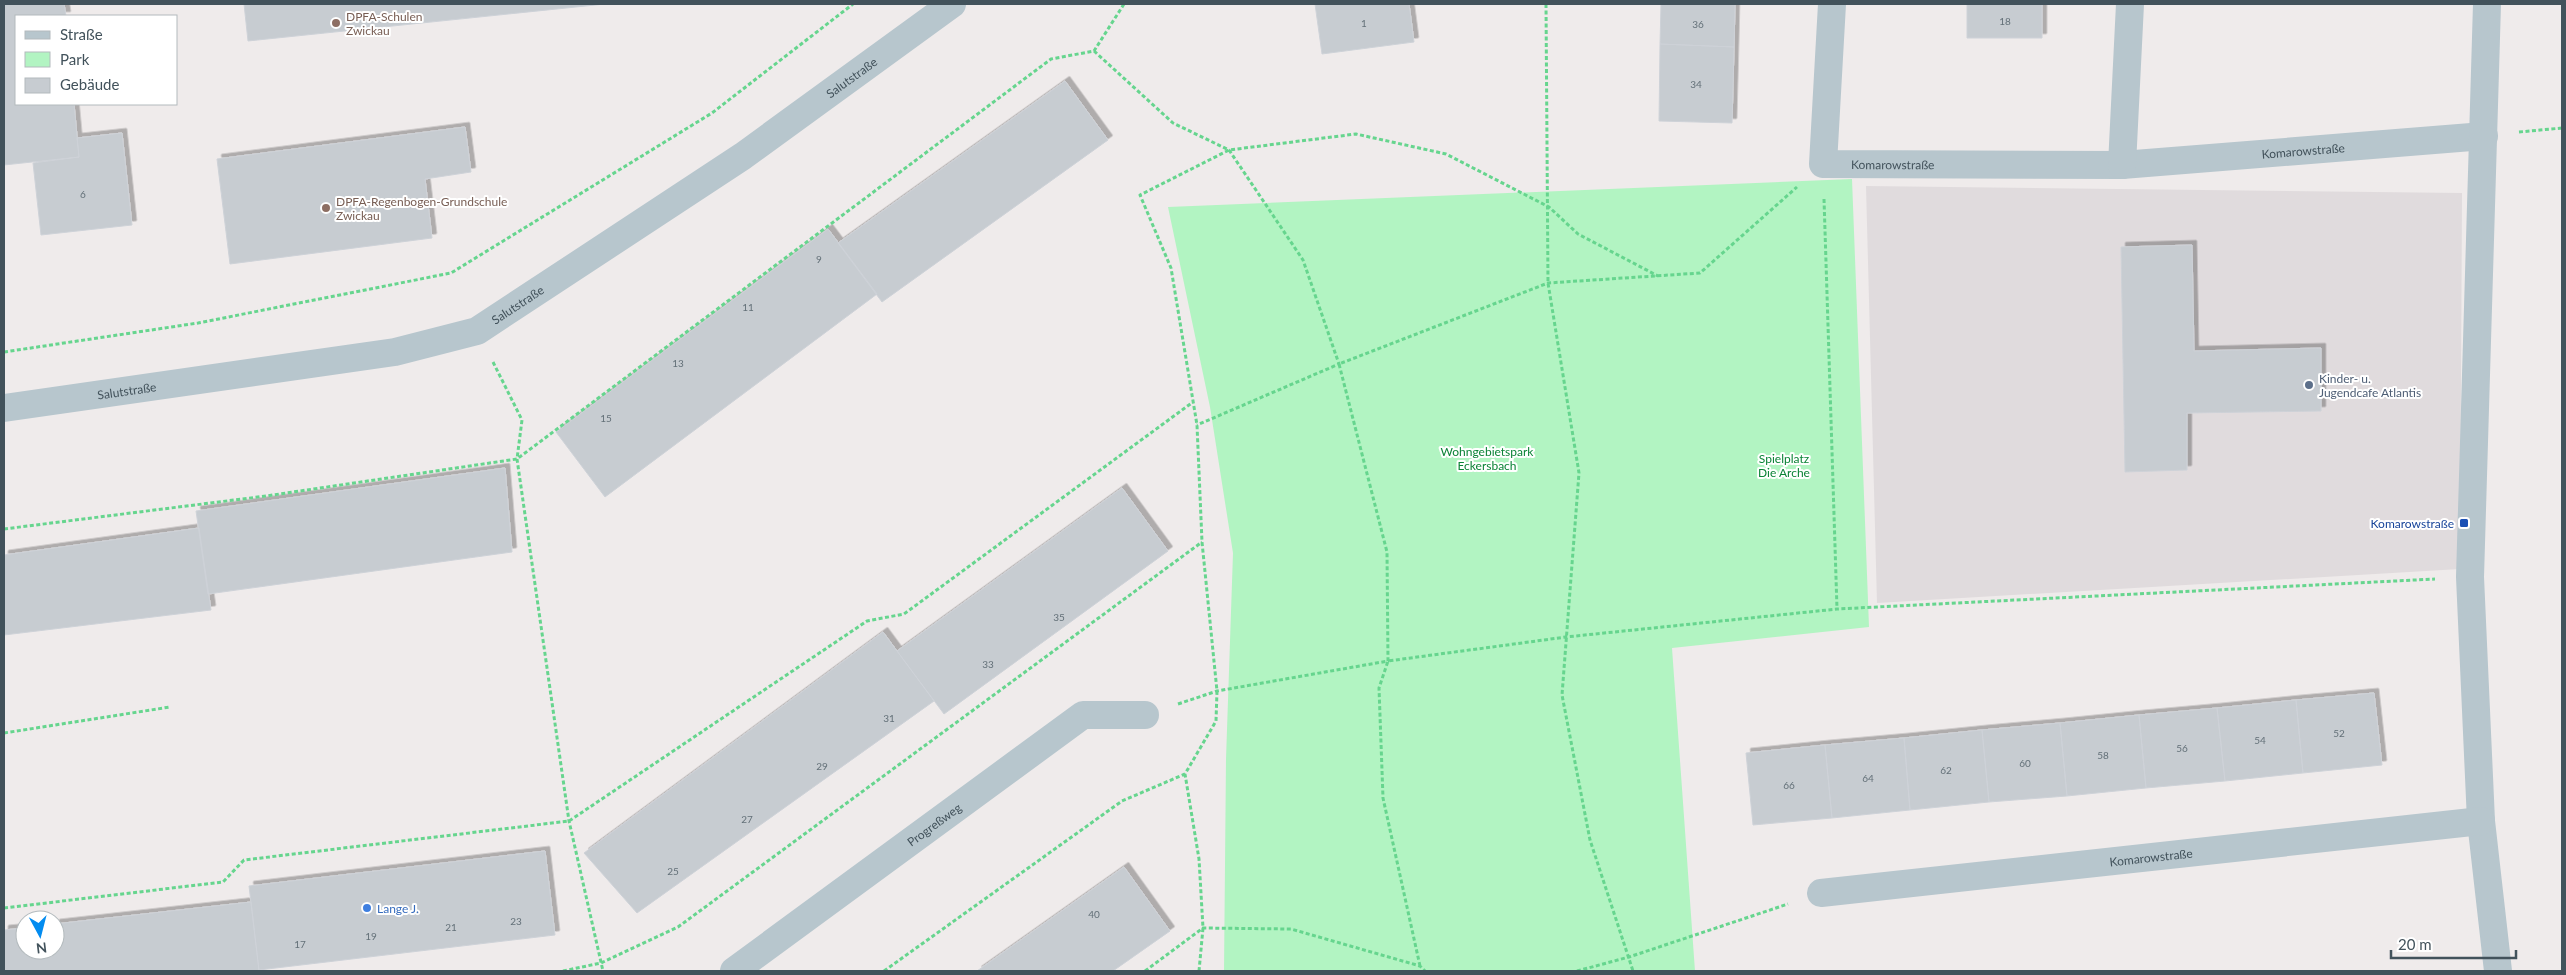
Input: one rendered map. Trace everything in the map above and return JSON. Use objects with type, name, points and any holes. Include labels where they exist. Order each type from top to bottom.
[{"type":"street","name":"Salutstraße","points":[[4,408],[395,352],[477,331],[742,156],[952,4]]},
{"type":"street","points":[[1823,164],[1832,4]]},
{"type":"street","points":[[2122,166],[2130,4]]},
{"type":"street","points":[[2487,4],[2470,577],[2481,821],[2498,971]]},
{"type":"street","name":"Komarowstraße","points":[[1823,164],[2122,166],[2484,136]]},
{"type":"street","name":"Progreßweg","points":[[734,971],[1083,715],[1145,715]]},
{"type":"street","name":"Komarowstraße","points":[[1821,893],[2481,821]]},
{"type":"path","points":[[4,352],[198,323],[451,273],[712,113],[853,4]]},
{"type":"path","points":[[4,529],[266,496],[517,459],[1051,59],[1094,51],[1124,4]]},
{"type":"path","points":[[1546,4],[1549,207],[1548,283],[1579,472],[1562,694],[1590,840],[1633,971]]},
{"type":"path","points":[[1094,51],[1173,122],[1229,150],[1304,260],[1339,364],[1387,552],[1388,661],[1379,688],[1383,798],[1420,966]]},
{"type":"path","points":[[2484,136],[2562,128]]},
{"type":"path","points":[[884,971],[1122,801],[1185,774],[1216,721],[1217,691],[1202,542],[1198,425],[1171,268],[1140,195],[1229,150],[1356,134],[1446,154],[1549,207],[1578,234],[1658,276]]},
{"type":"path","points":[[1198,425],[1339,364],[1548,283],[1700,273],[1823,164]]},
{"type":"path","points":[[1823,164],[1837,609]]},
{"type":"path","points":[[477,331],[522,420],[517,459],[569,821],[603,971]]},
{"type":"path","points":[[4,908],[223,882],[244,860],[569,821],[867,621],[904,614],[1193,402]]},
{"type":"path","points":[[564,971],[601,963],[678,927],[1202,542]]},
{"type":"path","points":[[1145,715],[1217,691],[1388,661],[1566,636],[1837,609],[2470,577]]},
{"type":"path","points":[[4,733],[170,707]]},
{"type":"path","points":[[1185,774],[1198,859],[1203,928],[1199,971]]},
{"type":"path","points":[[1577,971],[1629,957],[1821,893]]},
{"type":"path","points":[[1145,971],[1203,928],[1292,929],[1420,966],[1425,971]]},
{"type":"shaded area","points":[[1866,186],[2462,193],[2460,569],[1877,603]]},
{"type":"green space","name":"Wohngebietspark Eckersbach","points":[[1852,179],[1869,627],[1672,648],[1695,971],[1224,971],[1226,759],[1233,553],[1210,407],[1168,207]]},
{"type":"building","points":[[4,4],[64,4],[66,15],[15,15],[15,105],[74,105],[79,157],[4,165]]},
{"type":"building","name":"DPFA-Schulen Zwickau","points":[[244,4],[605,4],[248,41]]},
{"type":"building","points":[[1315,4],[1409,4],[1414,42],[1322,54]]},
{"type":"building","points":[[1661,4],[1735,4],[1734,47],[1660,44]]},
{"type":"building","points":[[1967,4],[2042,4],[2042,38],[1967,38]]},
{"type":"building","points":[[1660,44],[1734,47],[1732,123],[1659,121]]},
{"type":"building","points":[[1065,81],[1108,140],[882,302],[838,243]]},
{"type":"building","name":"DPFA-Regenbogen-Grundschule Zwickau","points":[[465,127],[471,172],[425,179],[432,238],[230,264],[217,159]]},
{"type":"building","points":[[122,133],[132,225],[41,235],[33,163],[79,157],[77,138]]},
{"type":"building","points":[[828,229],[877,294],[605,497],[556,432]]},
{"type":"building","points":[[2192,245],[2194,351],[2321,348],[2321,411],[2187,413],[2187,470],[2125,472],[2121,247]]},
{"type":"building","points":[[505,468],[512,552],[208,594],[196,511]]},
{"type":"building","points":[[1122,488],[1168,551],[944,714],[897,651]]},
{"type":"building","points":[[199,528],[211,610],[4,635],[4,555]]},
{"type":"building","points":[[883,632],[934,701],[637,913],[584,853]]},
{"type":"building","points":[[2374,693],[2382,765],[2303,773],[2296,700]]},
{"type":"building","points":[[2296,700],[2303,773],[2225,781],[2217,708]]},
{"type":"building","points":[[2217,708],[2225,781],[2146,788],[2139,715]]},
{"type":"building","points":[[2139,715],[2146,788],[2067,796],[2060,723]]},
{"type":"building","points":[[2060,723],[2067,796],[1989,802],[1982,730]]},
{"type":"building","points":[[1982,730],[1989,802],[1910,810],[1904,738]]},
{"type":"building","points":[[1904,738],[1910,810],[1832,818],[1825,745]]},
{"type":"building","points":[[1825,745],[1832,818],[1753,825],[1746,753]]},
{"type":"building","points":[[545,851],[555,935],[259,970],[249,886]]},
{"type":"building","points":[[1124,867],[1170,931],[1113,971],[977,971]]},
{"type":"building","points":[[251,902],[259,971],[4,971],[4,930],[15,929],[15,960],[65,960],[65,923]]},
{"type":"place","name":"DPFA-Schulen Zwickau","points":[[336,23]]},
{"type":"place","name":"DPFA-Regenbogen-Grundschule Zwickau","points":[[326,208]]},
{"type":"place","name":"Kinder- u. Jugendcafe Atlantis","points":[[2309,385]]},
{"type":"place","name":"Komarowstraße","points":[[2464,523]]},
{"type":"place","name":"Lange J.","points":[[367,908]]},
{"type":"park label","name":"Spielplatz Die Arche","points":[[1784,465]]}]
